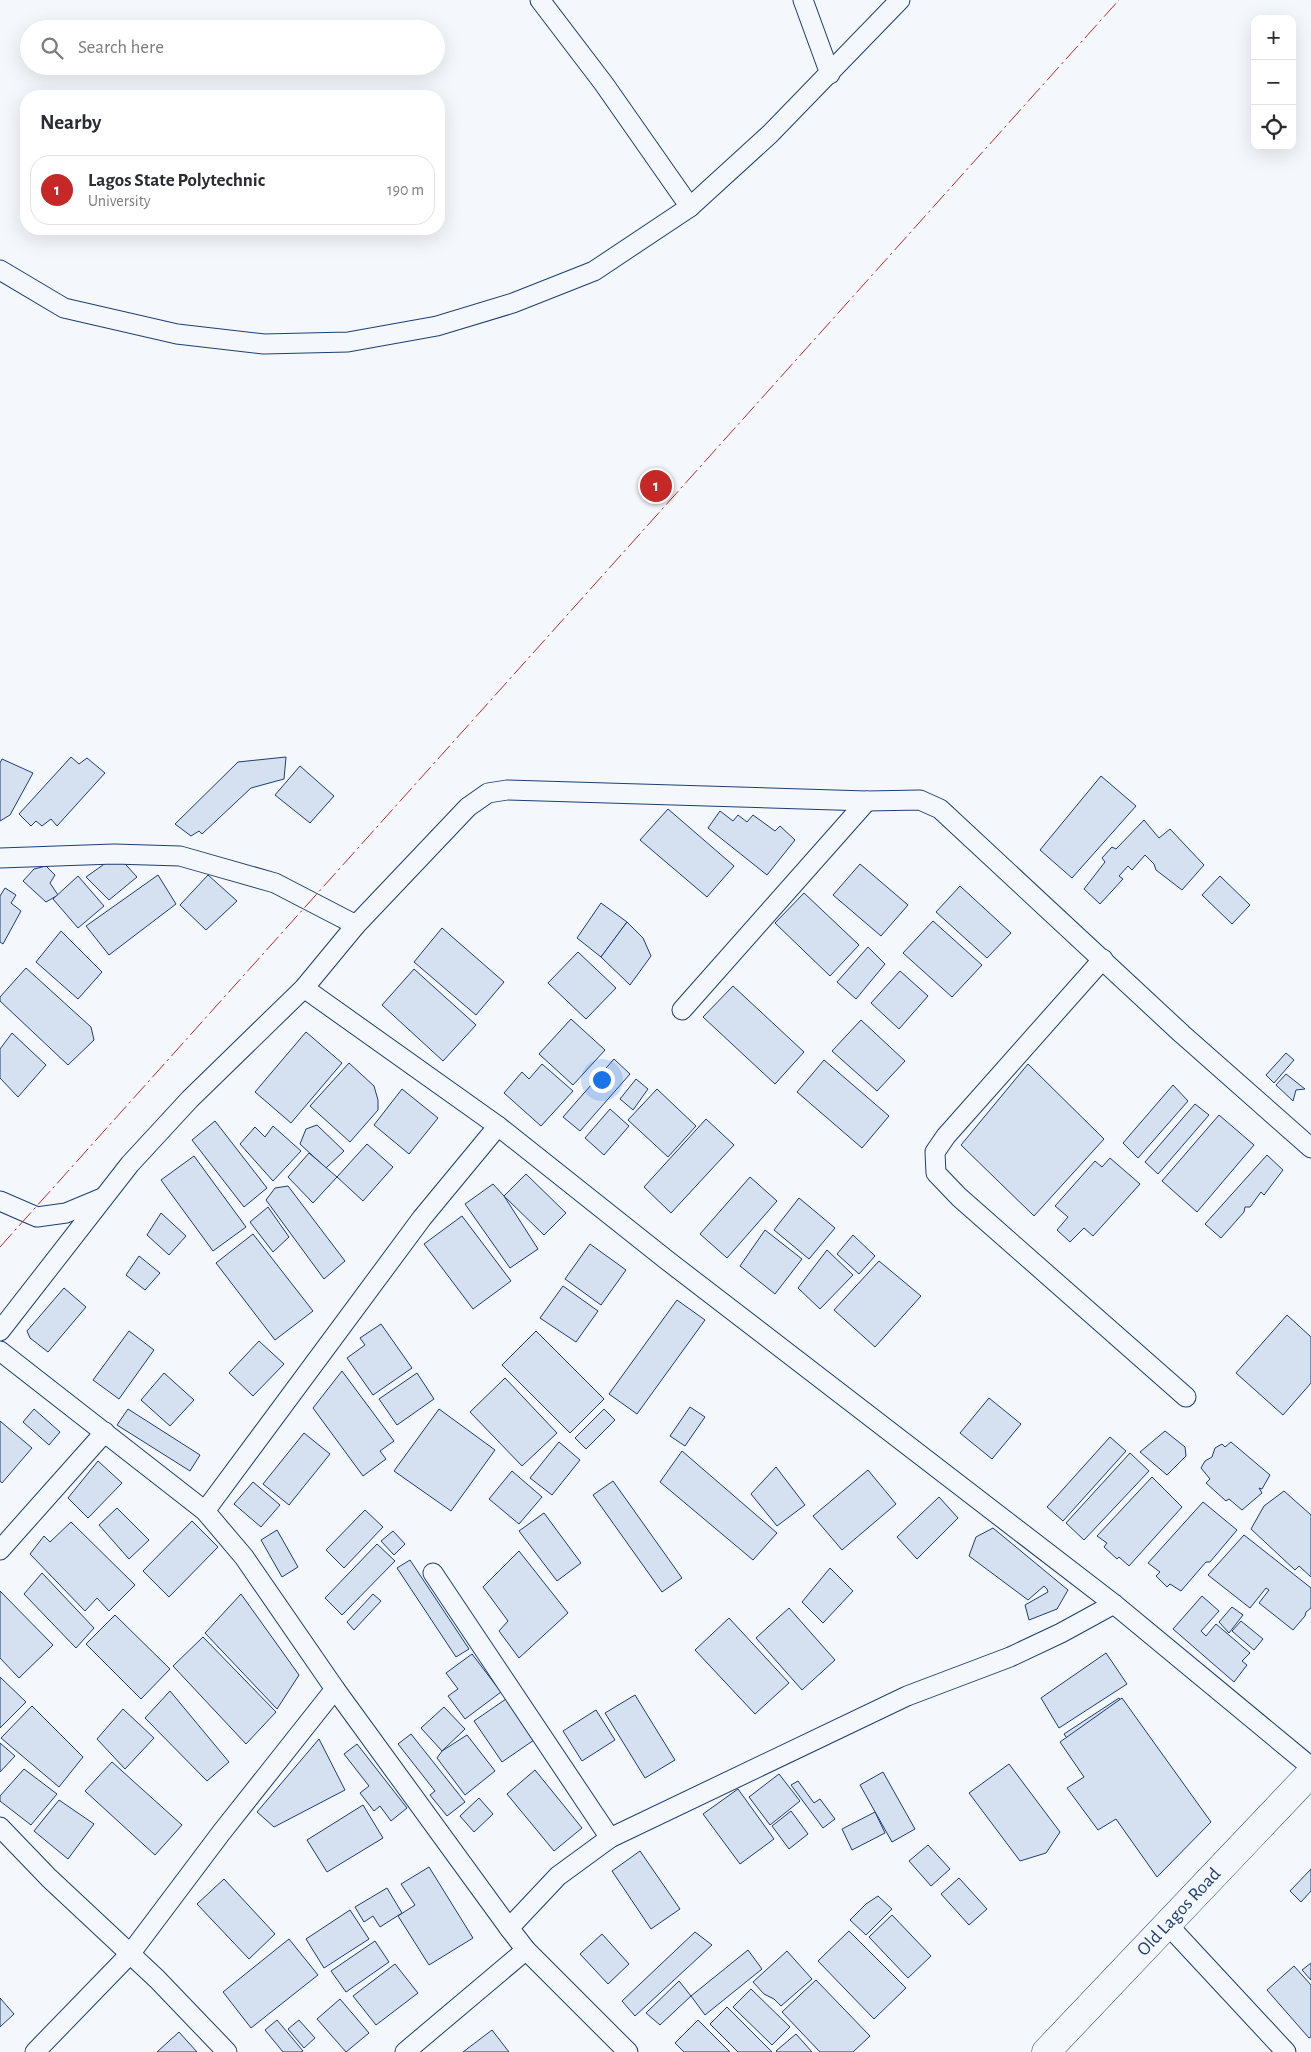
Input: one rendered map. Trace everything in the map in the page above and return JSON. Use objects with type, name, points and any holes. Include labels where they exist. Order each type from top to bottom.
[{"type":"main road","name":"Old Lagos Road","points":[[1046,2052],[1311,1773]]},
{"type":"street","points":[[540,0],[604,84],[690,207]]},
{"type":"street","points":[[803,0],[830,74]]},
{"type":"street","points":[[0,270],[64,308],[177,334],[264,344],[348,342],[437,326],[513,304],[594,271],[690,207],[770,134],[900,0]]},
{"type":"street","points":[[1,1324],[66,1249],[102,1198],[190,1099],[304,988],[356,925],[468,807],[488,793],[508,790],[866,801],[920,800],[940,809],[1182,1034],[1311,1148]]},
{"type":"street","points":[[682,1010],[866,801]]},
{"type":"street","points":[[0,858],[114,854],[180,856],[274,883],[356,925]]},
{"type":"street","points":[[1103,959],[946,1136],[935,1152],[936,1173],[959,1197],[1186,1396]]},
{"type":"street","points":[[304,988],[498,1126],[1114,1604],[1311,1767]]},
{"type":"street","points":[[205,1511],[422,1218],[498,1126]]},
{"type":"street","points":[[0,1202],[37,1217],[66,1213],[102,1198]]},
{"type":"street","points":[[0,1351],[205,1511],[244,1557],[335,1689],[526,1950],[628,2052]]},
{"type":"street","points":[[0,1550],[106,1432]]},
{"type":"street","points":[[433,1573],[610,1838]]},
{"type":"street","points":[[509,1928],[558,1876],[610,1838],[907,1696],[1019,1653],[1114,1604]]},
{"type":"street","points":[[34,2052],[130,1954],[245,1802],[335,1689]]},
{"type":"street","points":[[0,1827],[49,1878],[157,1979],[227,2052]]},
{"type":"street","points":[[1167,1924],[1286,2052]]},
{"type":"street","points":[[405,2052],[526,1950]]},
{"type":"building","points":[[71,757],[79,764],[87,758],[105,773],[57,826],[51,819],[42,826],[36,821],[31,826],[19,814]]},
{"type":"building","points":[[286,757],[284,779],[251,788],[202,834],[199,831],[191,836],[175,824],[238,762]]},
{"type":"building","points":[[2,759],[33,773],[10,815],[0,821],[0,763]]},
{"type":"building","points":[[300,766],[334,796],[310,823],[275,795]]},
{"type":"building","points":[[1101,776],[1136,806],[1072,878],[1040,850]]},
{"type":"building","points":[[668,809],[734,866],[707,897],[640,840]]},
{"type":"building","points":[[720,811],[733,821],[738,815],[747,822],[753,815],[775,831],[780,826],[795,840],[767,875],[708,828]]},
{"type":"building","points":[[1144,820],[1159,838],[1170,829],[1204,865],[1182,890],[1156,870],[1154,864],[1145,855],[1132,870],[1128,866],[1119,876],[1123,879],[1100,904],[1084,889],[1105,862],[1102,858],[1112,847],[1116,849]]},
{"type":"building","points":[[117,855],[137,877],[109,900],[86,877]]},
{"type":"building","points":[[860,864],[908,905],[881,936],[833,895]]},
{"type":"building","points":[[46,866],[55,875],[50,883],[58,895],[46,902],[23,881],[34,869]]},
{"type":"building","points":[[158,875],[176,904],[109,955],[86,926]]},
{"type":"building","points":[[208,875],[237,901],[206,930],[180,905]]},
{"type":"building","points":[[78,876],[104,906],[78,928],[53,899]]},
{"type":"building","points":[[1220,876],[1250,905],[1232,924],[1202,895]]},
{"type":"building","points":[[960,886],[1011,933],[987,958],[936,912]]},
{"type":"building","points":[[5,888],[16,895],[11,903],[21,911],[3,944],[0,942],[0,896]]},
{"type":"building","points":[[804,893],[859,945],[830,976],[775,923]]},
{"type":"building","points":[[601,903],[627,922],[601,957],[577,938]]},
{"type":"building","points":[[933,921],[982,965],[952,997],[903,953]]},
{"type":"building","points":[[627,922],[643,938],[651,956],[630,985],[601,957]]},
{"type":"building","points":[[442,928],[504,982],[476,1015],[414,962]]},
{"type":"building","points":[[61,931],[102,972],[78,999],[36,962]]},
{"type":"building","points":[[868,947],[885,964],[856,999],[837,982]]},
{"type":"building","points":[[578,952],[616,988],[586,1019],[548,983]]},
{"type":"building","points":[[26,968],[91,1027],[94,1040],[68,1065],[0,1001],[0,997]]},
{"type":"building","points":[[414,969],[476,1025],[443,1061],[382,1005]]},
{"type":"building","points":[[900,971],[928,996],[899,1029],[871,1003]]},
{"type":"building","points":[[733,986],[804,1052],[775,1084],[703,1017]]},
{"type":"building","points":[[571,1019],[605,1050],[573,1085],[539,1054]]},
{"type":"building","points":[[861,1020],[905,1061],[877,1091],[832,1051]]},
{"type":"building","points":[[306,1032],[342,1063],[291,1123],[255,1092]]},
{"type":"building","points":[[12,1033],[46,1065],[18,1097],[0,1078],[0,1049]]},
{"type":"building","points":[[1286,1053],[1294,1060],[1274,1083],[1266,1075]]},
{"type":"building","points":[[614,1059],[630,1074],[580,1131],[563,1117]]},
{"type":"building","points":[[824,1060],[889,1116],[862,1148],[797,1092]]},
{"type":"building","points":[[349,1063],[374,1086],[378,1100],[378,1110],[350,1142],[310,1106]]},
{"type":"building","points":[[542,1064],[573,1091],[541,1126],[504,1093],[522,1072],[529,1079]]},
{"type":"building","points":[[1028,1064],[1104,1139],[1034,1216],[961,1145]]},
{"type":"building","points":[[1286,1074],[1305,1089],[1296,1090],[1293,1101],[1276,1085]]},
{"type":"building","points":[[636,1079],[648,1089],[633,1110],[620,1099]]},
{"type":"building","points":[[1173,1085],[1188,1101],[1138,1158],[1123,1143]]},
{"type":"building","points":[[402,1089],[438,1118],[409,1154],[374,1125]]},
{"type":"building","points":[[657,1089],[696,1126],[668,1157],[628,1120]]},
{"type":"building","points":[[1195,1104],[1209,1115],[1158,1174],[1145,1162]]},
{"type":"building","points":[[610,1109],[629,1126],[604,1155],[585,1138]]},
{"type":"building","points":[[1219,1115],[1254,1145],[1197,1212],[1162,1181]]},
{"type":"building","points":[[706,1119],[734,1145],[671,1213],[644,1187]]},
{"type":"building","points":[[215,1121],[267,1188],[244,1207],[192,1140]]},
{"type":"building","points":[[317,1125],[344,1151],[326,1168],[300,1144],[306,1129]]},
{"type":"building","points":[[273,1126],[301,1151],[273,1181],[240,1144],[255,1127],[265,1137]]},
{"type":"building","points":[[367,1144],[393,1167],[363,1201],[337,1177]]},
{"type":"building","points":[[309,1153],[337,1177],[313,1203],[288,1177]]},
{"type":"building","points":[[1267,1155],[1283,1170],[1264,1195],[1261,1192],[1250,1207],[1245,1207],[1244,1212],[1221,1238],[1205,1224]]},
{"type":"building","points":[[194,1156],[246,1227],[213,1251],[161,1180]]},
{"type":"building","points":[[1110,1158],[1140,1184],[1093,1236],[1084,1228],[1070,1242],[1057,1230],[1068,1217],[1055,1206],[1095,1161],[1102,1167]]},
{"type":"building","points":[[526,1174],[566,1213],[544,1235],[504,1196]]},
{"type":"building","points":[[750,1177],[777,1201],[727,1258],[700,1234]]},
{"type":"building","points":[[493,1184],[504,1196],[538,1249],[510,1268],[465,1204]]},
{"type":"building","points":[[288,1186],[345,1261],[324,1279],[266,1200],[275,1188]]},
{"type":"building","points":[[799,1198],[835,1228],[809,1259],[774,1230]]},
{"type":"building","points":[[268,1207],[289,1237],[273,1252],[250,1222]]},
{"type":"building","points":[[161,1213],[186,1236],[169,1255],[147,1235]]},
{"type":"building","points":[[462,1216],[511,1281],[473,1309],[424,1244]]},
{"type":"building","points":[[765,1230],[802,1259],[775,1294],[740,1266]]},
{"type":"building","points":[[253,1234],[313,1311],[275,1340],[216,1263]]},
{"type":"building","points":[[853,1235],[875,1256],[859,1274],[837,1254]]},
{"type":"building","points":[[590,1244],[626,1270],[601,1305],[565,1279]]},
{"type":"building","points":[[827,1250],[853,1275],[820,1309],[798,1288]]},
{"type":"building","points":[[139,1256],[160,1273],[145,1290],[126,1275]]},
{"type":"building","points":[[879,1261],[921,1296],[875,1347],[834,1310]]},
{"type":"building","points":[[563,1286],[598,1311],[576,1342],[540,1318]]},
{"type":"building","points":[[64,1288],[86,1307],[48,1352],[30,1338],[27,1331]]},
{"type":"building","points":[[677,1300],[705,1320],[637,1414],[609,1394]]},
{"type":"building","points":[[1287,1315],[1311,1337],[1311,1383],[1283,1415],[1236,1373]]},
{"type":"building","points":[[381,1324],[412,1368],[373,1395],[347,1358],[365,1345],[360,1338]]},
{"type":"building","points":[[129,1331],[154,1350],[119,1399],[93,1380]]},
{"type":"building","points":[[536,1331],[604,1399],[570,1433],[502,1365]]},
{"type":"building","points":[[259,1341],[284,1364],[253,1396],[229,1373]]},
{"type":"building","points":[[342,1371],[394,1441],[380,1451],[386,1459],[363,1476],[313,1408]]},
{"type":"building","points":[[164,1373],[194,1400],[170,1426],[141,1400]]},
{"type":"building","points":[[417,1373],[434,1399],[397,1425],[379,1399]]},
{"type":"building","points":[[505,1378],[557,1433],[522,1466],[470,1412]]},
{"type":"building","points":[[989,1398],[1021,1424],[992,1459],[960,1433]]},
{"type":"building","points":[[690,1407],[705,1417],[685,1446],[670,1436]]},
{"type":"building","points":[[34,1409],[60,1432],[49,1445],[23,1422]]},
{"type":"building","points":[[128,1409],[200,1455],[190,1471],[117,1425]]},
{"type":"building","points":[[439,1409],[495,1450],[451,1511],[394,1471]]},
{"type":"building","points":[[604,1409],[615,1420],[586,1449],[575,1438]]},
{"type":"building","points":[[0,1421],[32,1448],[2,1483],[0,1481]]},
{"type":"building","points":[[1165,1431],[1185,1447],[1186,1456],[1167,1475],[1140,1452]]},
{"type":"building","points":[[304,1433],[330,1454],[289,1505],[263,1484]]},
{"type":"building","points":[[1110,1437],[1126,1451],[1063,1521],[1047,1507]]},
{"type":"building","points":[[559,1442],[580,1460],[552,1495],[530,1478]]},
{"type":"building","points":[[1231,1442],[1270,1475],[1262,1489],[1259,1488],[1262,1493],[1242,1510],[1229,1499],[1226,1501],[1206,1483],[1210,1479],[1201,1468],[1205,1461],[1212,1457],[1215,1448],[1222,1444],[1225,1447]]},
{"type":"building","points":[[682,1451],[777,1533],[753,1560],[660,1482]]},
{"type":"building","points":[[1130,1453],[1149,1471],[1084,1540],[1066,1523]]},
{"type":"building","points":[[98,1461],[122,1483],[88,1518],[68,1498]]},
{"type":"building","points":[[776,1467],[805,1505],[777,1526],[751,1494]]},
{"type":"building","points":[[868,1470],[896,1504],[842,1550],[813,1516]]},
{"type":"building","points":[[512,1471],[542,1497],[519,1524],[489,1499]]},
{"type":"building","points":[[1152,1477],[1182,1507],[1129,1566],[1119,1557],[1117,1559],[1104,1547],[1107,1543],[1097,1536]]},
{"type":"building","points":[[613,1481],[682,1578],[662,1592],[593,1495]]},
{"type":"building","points":[[253,1482],[280,1505],[261,1527],[234,1504]]},
{"type":"building","points":[[1284,1491],[1311,1515],[1311,1577],[1299,1566],[1295,1570],[1251,1529],[1264,1506]]},
{"type":"building","points":[[939,1497],[958,1518],[917,1559],[897,1537]]},
{"type":"building","points":[[1203,1502],[1237,1530],[1210,1562],[1206,1562],[1181,1591],[1170,1584],[1167,1587],[1156,1576],[1160,1572],[1148,1563]]},
{"type":"building","points":[[117,1508],[149,1540],[129,1559],[99,1525]]},
{"type":"building","points":[[365,1510],[383,1527],[344,1568],[326,1550]]},
{"type":"building","points":[[544,1513],[581,1563],[557,1581],[519,1531]]},
{"type":"building","points":[[192,1521],[218,1547],[169,1597],[143,1571]]},
{"type":"building","points":[[71,1522],[135,1585],[109,1611],[97,1598],[85,1611],[30,1554],[44,1536],[50,1542]]},
{"type":"building","points":[[993,1528],[1068,1590],[1057,1609],[1029,1620],[1025,1605],[1048,1592],[1047,1589],[1044,1586],[1028,1600],[969,1556],[976,1537]]},
{"type":"building","points":[[277,1530],[298,1567],[282,1577],[261,1540]]},
{"type":"building","points":[[393,1531],[405,1544],[394,1555],[381,1541]]},
{"type":"building","points":[[1244,1535],[1311,1588],[1311,1608],[1293,1630],[1259,1603],[1269,1590],[1266,1588],[1250,1608],[1208,1575]]},
{"type":"building","points":[[377,1544],[395,1561],[342,1615],[325,1598]]},
{"type":"building","points":[[519,1551],[568,1613],[519,1658],[499,1631],[508,1621],[483,1587]]},
{"type":"building","points":[[410,1560],[469,1649],[456,1657],[397,1568]]},
{"type":"building","points":[[830,1568],[853,1591],[823,1623],[802,1602]]},
{"type":"building","points":[[42,1573],[94,1628],[76,1648],[24,1594]]},
{"type":"building","points":[[0,1591],[53,1645],[19,1678],[0,1658]]},
{"type":"building","points":[[241,1594],[299,1675],[277,1709],[205,1633]]},
{"type":"building","points":[[373,1594],[381,1601],[354,1630],[347,1622]]},
{"type":"building","points":[[1202,1596],[1219,1611],[1201,1631],[1206,1636],[1216,1624],[1250,1653],[1242,1661],[1247,1665],[1234,1682],[1173,1629]]},
{"type":"building","points":[[1232,1607],[1243,1615],[1229,1633],[1219,1622]]},
{"type":"building","points":[[789,1608],[835,1660],[802,1690],[756,1638]]},
{"type":"building","points":[[115,1615],[170,1669],[141,1699],[86,1644]]},
{"type":"building","points":[[729,1618],[789,1683],[755,1714],[695,1650]]},
{"type":"building","points":[[1241,1621],[1263,1639],[1254,1650],[1232,1631]]},
{"type":"building","points":[[203,1637],[276,1712],[246,1744],[173,1666]]},
{"type":"building","points":[[1106,1653],[1127,1684],[1059,1728],[1041,1698]]},
{"type":"building","points":[[472,1654],[501,1692],[465,1719],[448,1696],[458,1689],[446,1673]]},
{"type":"building","points":[[0,1677],[26,1702],[0,1728]]},
{"type":"building","points":[[170,1691],[229,1762],[207,1781],[145,1718]]},
{"type":"building","points":[[635,1695],[675,1760],[645,1778],[605,1713]]},
{"type":"building","points":[[1119,1698],[1138,1729],[1085,1764],[1064,1734]]},
{"type":"building","points":[[1122,1698],[1211,1822],[1157,1877],[1116,1819],[1098,1830],[1067,1788],[1084,1777],[1060,1742]]},
{"type":"building","points":[[506,1699],[534,1740],[502,1762],[474,1721]]},
{"type":"building","points":[[32,1706],[83,1757],[59,1787],[1,1738]]},
{"type":"building","points":[[444,1707],[465,1729],[442,1751],[421,1728]]},
{"type":"building","points":[[123,1709],[154,1738],[125,1769],[97,1739]]},
{"type":"building","points":[[596,1710],[615,1740],[582,1761],[563,1731]]},
{"type":"building","points":[[411,1734],[465,1802],[447,1816],[430,1795],[435,1791],[398,1744]]},
{"type":"building","points":[[467,1735],[495,1771],[465,1795],[437,1758],[442,1751]]},
{"type":"building","points":[[319,1739],[345,1790],[274,1827],[257,1812]]},
{"type":"building","points":[[0,1743],[15,1756],[0,1772]]},
{"type":"building","points":[[357,1744],[407,1808],[391,1821],[380,1806],[374,1811],[360,1793],[369,1786],[344,1754]]},
{"type":"building","points":[[112,1762],[182,1825],[155,1855],[85,1791]]},
{"type":"building","points":[[1009,1764],[1060,1832],[1046,1853],[1020,1861],[969,1793]]},
{"type":"building","points":[[24,1769],[57,1794],[31,1825],[0,1801],[0,1796]]},
{"type":"building","points":[[535,1770],[582,1828],[554,1851],[507,1794]]},
{"type":"building","points":[[883,1772],[915,1829],[892,1842],[860,1785]]},
{"type":"building","points":[[779,1774],[800,1801],[770,1825],[749,1797]]},
{"type":"building","points":[[798,1781],[814,1803],[820,1799],[835,1819],[823,1828],[791,1785]]},
{"type":"building","points":[[738,1789],[774,1839],[740,1864],[703,1814]]},
{"type":"building","points":[[479,1798],[493,1814],[474,1832],[460,1816]]},
{"type":"building","points":[[59,1800],[94,1824],[68,1859],[34,1831]]},
{"type":"building","points":[[363,1805],[383,1838],[327,1872],[307,1840]]},
{"type":"building","points":[[791,1811],[808,1834],[789,1849],[772,1826]]},
{"type":"building","points":[[875,1812],[885,1833],[852,1850],[842,1829]]},
{"type":"building","points":[[928,1845],[950,1869],[931,1886],[909,1861]]},
{"type":"building","points":[[640,1851],[680,1909],[651,1929],[612,1871]]},
{"type":"building","points":[[429,1867],[473,1938],[429,1965],[398,1916],[415,1905],[401,1884]]},
{"type":"building","points":[[1311,1869],[1311,1891],[1301,1902],[1290,1891]]},
{"type":"building","points":[[959,1878],[987,1909],[969,1925],[941,1894]]},
{"type":"building","points":[[224,1879],[275,1934],[249,1959],[197,1904]]},
{"type":"building","points":[[387,1888],[402,1913],[380,1927],[373,1916],[364,1922],[355,1907]]},
{"type":"building","points":[[878,1896],[892,1909],[866,1935],[850,1920],[866,1904]]},
{"type":"building","points":[[350,1910],[369,1939],[324,1968],[306,1939]]},
{"type":"building","points":[[892,1915],[931,1956],[908,1978],[869,1937]]},
{"type":"building","points":[[849,1931],[906,1988],[874,2019],[818,1961]]},
{"type":"building","points":[[695,1932],[712,1945],[635,2016],[622,2001]]},
{"type":"building","points":[[602,1934],[629,1964],[608,1984],[580,1954]]},
{"type":"building","points":[[289,1939],[318,1975],[251,2028],[223,1992]]},
{"type":"building","points":[[375,1941],[389,1962],[346,1992],[331,1971]]},
{"type":"building","points":[[748,1950],[762,1969],[705,2015],[691,1996]]},
{"type":"building","points":[[787,1951],[812,1979],[781,2006],[774,1999],[764,1994],[753,1982]]},
{"type":"building","points":[[1311,1963],[1311,1980],[1302,1970]]},
{"type":"building","points":[[395,1964],[418,1993],[376,2025],[353,1996]]},
{"type":"building","points":[[1294,1966],[1311,1985],[1311,2037],[1309,2038],[1267,1990]]},
{"type":"building","points":[[816,1980],[870,2036],[853,2052],[820,2052],[782,2012]]},
{"type":"building","points":[[679,1981],[691,1996],[660,2025],[646,2013]]},
{"type":"building","points":[[751,1989],[790,2027],[772,2045],[733,2007]]},
{"type":"building","points":[[0,1998],[14,2014],[0,2027]]},
{"type":"building","points":[[340,1999],[369,2033],[346,2052],[317,2019]]},
{"type":"building","points":[[727,2007],[772,2052],[738,2052],[710,2024]]},
{"type":"building","points":[[277,2020],[303,2051],[283,2052],[265,2030]]},
{"type":"building","points":[[299,2020],[315,2038],[304,2048],[288,2029]]},
{"type":"building","points":[[698,2020],[730,2052],[684,2052],[675,2043]]},
{"type":"building","points":[[492,2030],[509,2052],[463,2052]]},
{"type":"building","points":[[179,2032],[197,2052],[157,2052]]},
{"type":"building","points":[[796,2034],[812,2052],[776,2051]]},
{"type":"power","points":[[0,1247],[1119,0]]},
{"type":"place","name":"Lagos State Polytechnic","points":[[656,486]]}]
